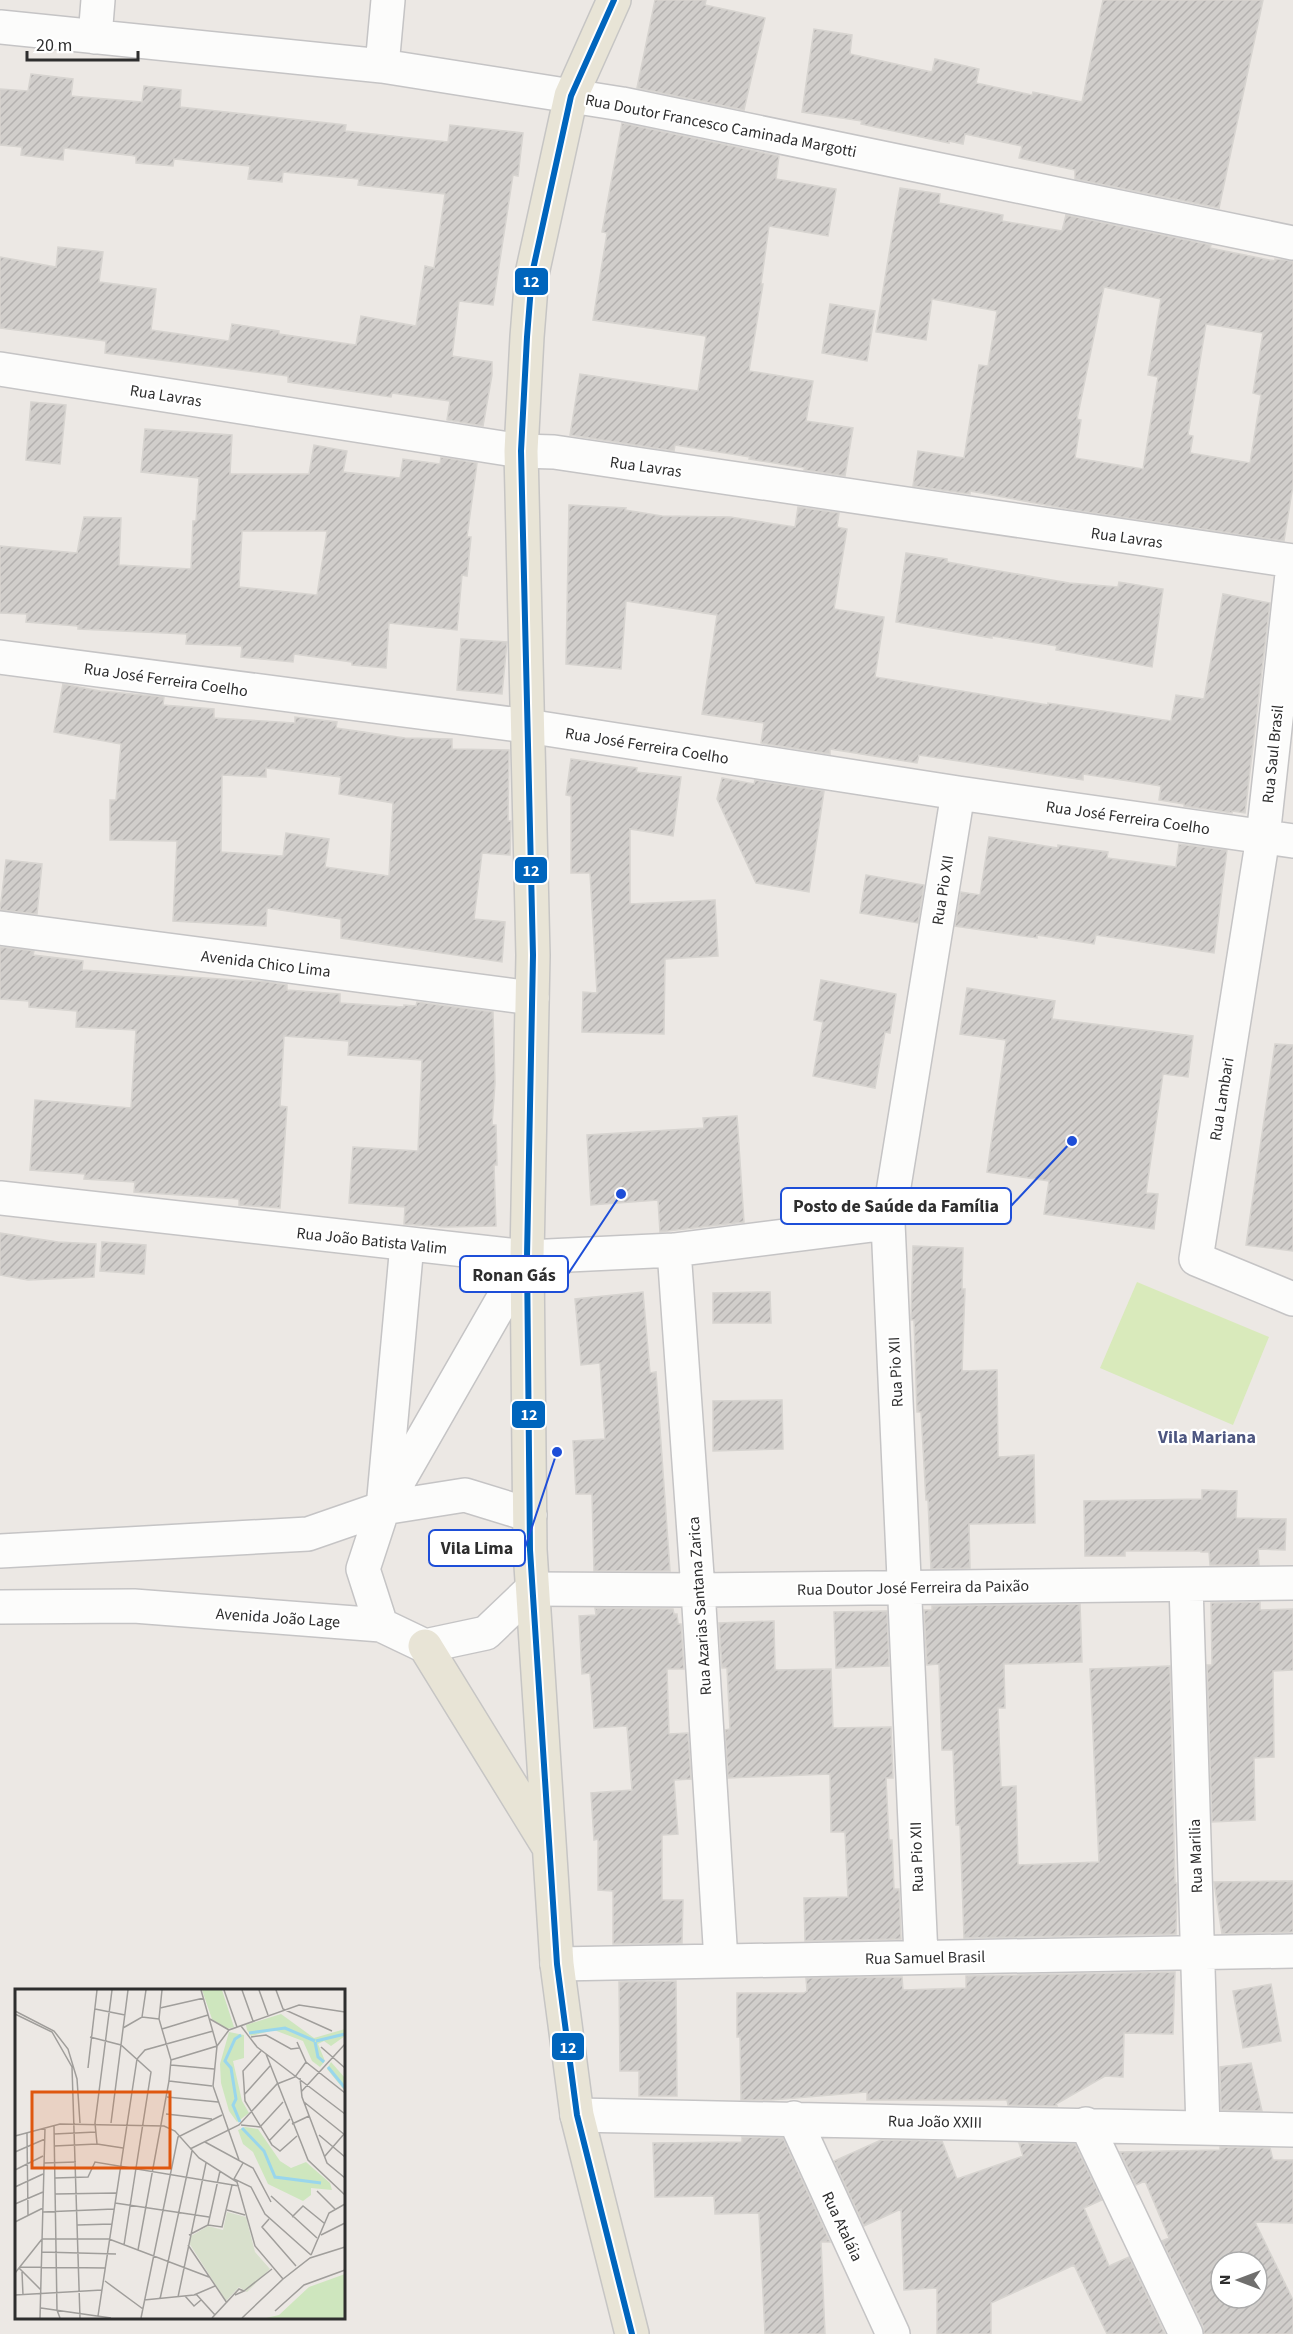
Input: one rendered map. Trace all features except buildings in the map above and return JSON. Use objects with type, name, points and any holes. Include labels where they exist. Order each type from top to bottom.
[{"type":"main road","points":[[614,0],[571,96],[532,274],[521,451],[533,955],[527,1257],[532,1589],[557,1964],[577,2115],[632,2334]]},
{"type":"main road","points":[[425,1646],[549,1848]]},
{"type":"street","points":[[95,37],[98,0]]},
{"type":"street","points":[[382,66],[388,0]]},
{"type":"street","name":"Rua Doutor Francesco Caminada Margotti","points":[[0,27],[382,66],[622,104],[1293,243]]},
{"type":"street","name":"Rua Lavras","points":[[0,369],[521,451],[554,452],[1293,563]]},
{"type":"street","name":"Rua Saul Brasil","points":[[1278,839],[1293,563]]},
{"type":"street","name":"Rua José Ferreira Coelho","points":[[0,657],[527,726],[958,793],[1278,839]]},
{"type":"street","name":"Rua Pio XII","points":[[921,1956],[888,1223],[958,793]]},
{"type":"street","name":"Rua Lambari","points":[[1278,839],[1196,1259],[1293,1299]]},
{"type":"street","name":"Avenida Chico Lima","points":[[0,928],[531,998]]},
{"type":"street","name":"Rua João Batista Valim","points":[[0,1198],[527,1257],[674,1250],[888,1223]]},
{"type":"street","points":[[383,1508],[407,1244]]},
{"type":"street","name":"Rua Azarias Santana Zarica","points":[[674,1250],[699,1590],[721,1962]]},
{"type":"street","points":[[381,1625],[363,1569],[383,1508],[527,1257]]},
{"type":"street","points":[[0,1551],[308,1534],[383,1508],[465,1495],[530,1515]]},
{"type":"street","name":"Rua Doutor José Ferreira da Paixão","points":[[532,1589],[699,1590],[1293,1584]]},
{"type":"street","name":"Rua Marilia","points":[[1186,1585],[1203,2128]]},
{"type":"street","points":[[425,1646],[486,1633],[532,1589]]},
{"type":"street","name":"Avenida João Lage","points":[[0,1607],[134,1606],[381,1625],[425,1646]]},
{"type":"street","name":"Rua Samuel Brasil","points":[[557,1964],[1293,1951]]},
{"type":"street","name":"Rua João XXIII","points":[[577,2115],[1293,2130]]},
{"type":"street","name":"Rua Ataláia","points":[[794,2118],[893,2334]]},
{"type":"street","points":[[1086,2124],[1186,2334]]},
{"type":"green space","points":[[1137,1282],[1269,1337],[1233,1425],[1100,1368]]},
{"type":"transit line","name":"12","points":[[614,0],[571,96],[532,274],[527,337],[521,451],[533,955],[527,1257],[530,1550],[557,1964],[577,2115],[632,2334]]},
{"type":"place","name":"Posto de Saúde da Família","points":[[1072,1141]]},
{"type":"place","name":"Ronan Gás","points":[[621,1194]]},
{"type":"place","name":"Vila Lima","points":[[557,1452]]},
{"type":"district","name":"Vila Mariana","points":[[1207,1437]]}]
